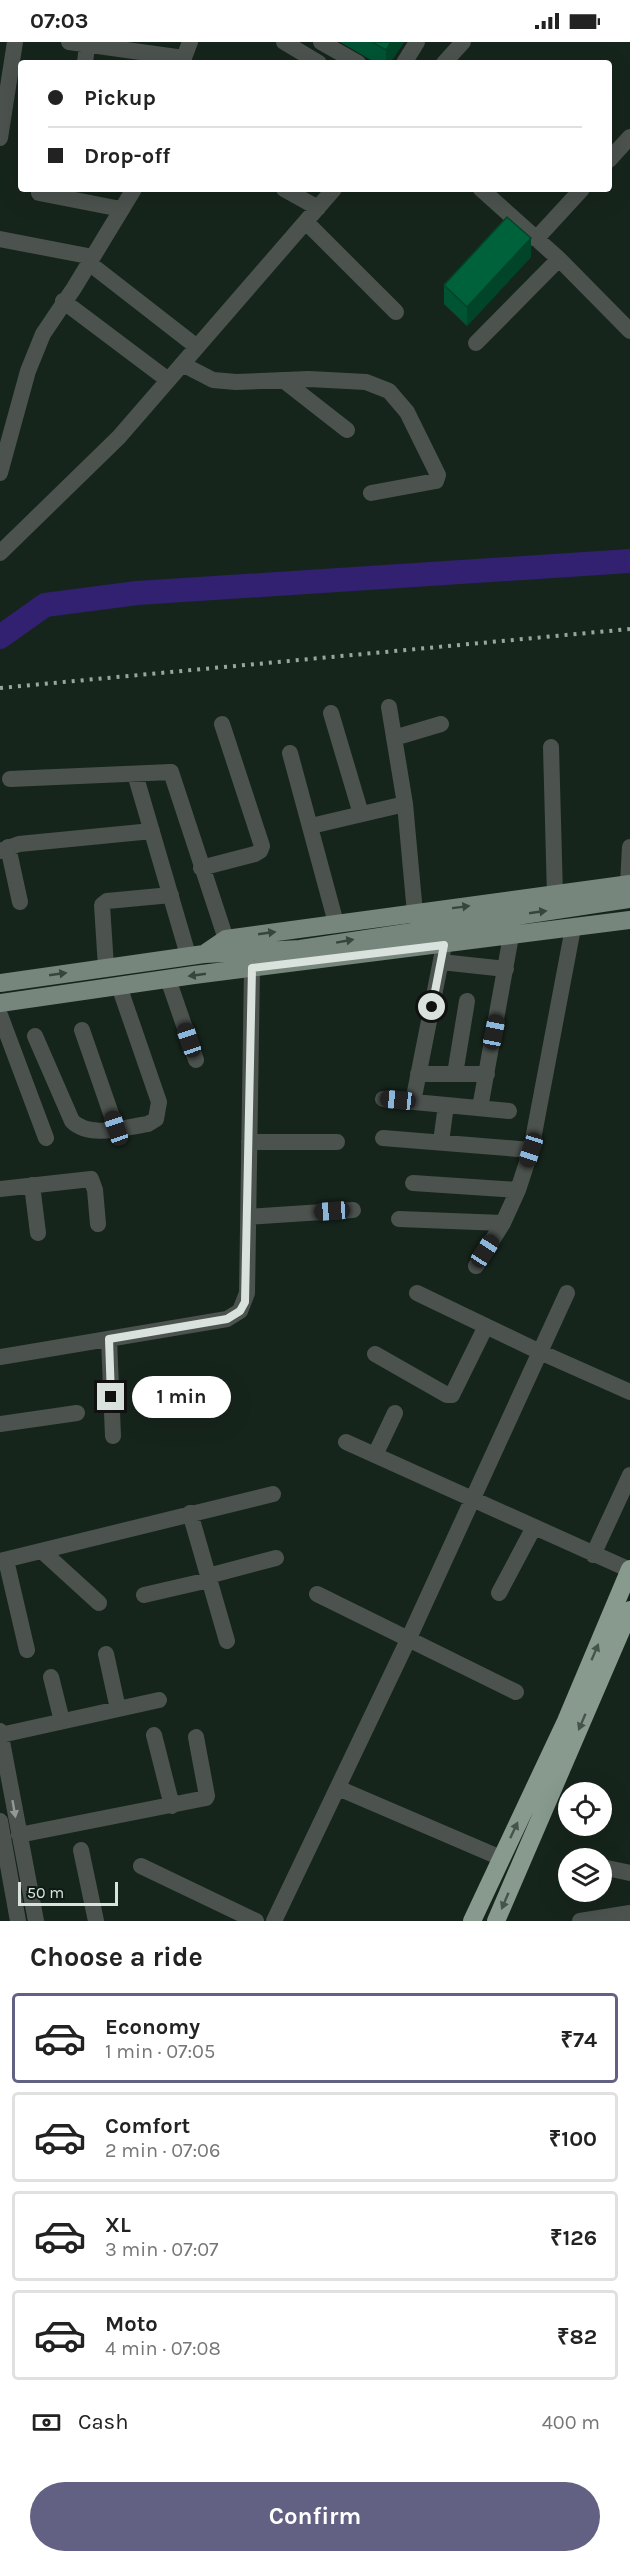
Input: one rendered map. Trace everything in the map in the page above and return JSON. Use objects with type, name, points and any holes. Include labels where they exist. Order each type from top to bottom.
[{"type":"highway","points":[[472,1921],[566,1721],[630,1569]]},
{"type":"highway","points":[[496,1921],[630,1610]]},
{"type":"main road","points":[[196,955],[226,939],[415,912],[629,889]]},
{"type":"main road","points":[[0,983],[196,955],[300,949],[629,889]]},
{"type":"main road","points":[[0,1003],[252,968],[442,953],[511,936],[630,920]]},
{"type":"street","points":[[0,138],[15,42]]},
{"type":"street","points":[[69,42],[125,57],[168,60]]},
{"type":"street","points":[[183,60],[190,42]]},
{"type":"street","points":[[284,42],[314,60]]},
{"type":"street","points":[[321,42],[353,60]]},
{"type":"street","points":[[406,60],[417,42]]},
{"type":"street","points":[[447,60],[463,42]]},
{"type":"street","points":[[85,60],[87,45]]},
{"type":"street","points":[[612,157],[630,137]]},
{"type":"street","points":[[0,472],[6,429],[43,334],[132,192]]},
{"type":"street","points":[[289,192],[318,208]]},
{"type":"street","points":[[0,554],[119,437],[331,192]]},
{"type":"street","points":[[484,192],[559,259],[630,331]]},
{"type":"street","points":[[536,239],[579,192]]},
{"type":"street","points":[[39,194],[121,209]]},
{"type":"street","points":[[306,222],[396,312]]},
{"type":"street","points":[[0,239],[91,260],[197,347]]},
{"type":"street","points":[[476,343],[559,259]]},
{"type":"street","points":[[63,301],[168,380]]},
{"type":"street","points":[[182,364],[213,380],[366,382],[389,390],[407,412],[438,475],[436,481],[371,493]]},
{"type":"street","points":[[283,380],[347,430]]},
{"type":"street","points":[[389,707],[405,804],[415,912]]},
{"type":"street","points":[[331,713],[361,814]]},
{"type":"street","points":[[201,868],[255,854],[262,846],[222,724]]},
{"type":"street","points":[[394,738],[441,724]]},
{"type":"street","points":[[551,747],[555,896]]},
{"type":"street","points":[[290,753],[336,923]]},
{"type":"street","points":[[10,780],[171,772],[226,939]]},
{"type":"street","points":[[135,774],[171,895],[196,955]]},
{"type":"street","points":[[311,826],[405,804]]},
{"type":"street","points":[[20,902],[4,849],[152,831]]},
{"type":"street","points":[[629,889],[630,847]]},
{"type":"street","points":[[106,967],[102,905],[106,901],[171,895]]},
{"type":"street","points":[[476,1266],[503,1223],[518,1190],[531,1150],[573,927]]},
{"type":"street","points":[[480,1108],[511,936]]},
{"type":"street","points":[[413,1101],[442,953],[506,969]]},
{"type":"street","points":[[0,1357],[227,1319],[240,1311],[247,1293],[252,968]]},
{"type":"street","points":[[168,979],[196,1060]]},
{"type":"street","points":[[35,1036],[72,1121],[80,1128],[89,1131],[148,1124],[156,1119],[159,1102],[119,986]]},
{"type":"street","points":[[455,1074],[467,1001]]},
{"type":"street","points":[[0,1015],[46,1138]]},
{"type":"street","points":[[82,1030],[116,1128]]},
{"type":"street","points":[[418,1074],[487,1074]]},
{"type":"street","points":[[383,1099],[509,1111]]},
{"type":"street","points":[[441,1143],[446,1105]]},
{"type":"street","points":[[383,1138],[531,1150]]},
{"type":"street","points":[[249,1142],[337,1142]]},
{"type":"street","points":[[0,1189],[90,1179],[96,1190],[98,1224]]},
{"type":"street","points":[[413,1183],[518,1190]]},
{"type":"street","points":[[32,1185],[38,1233]]},
{"type":"street","points":[[248,1217],[353,1210]]},
{"type":"street","points":[[399,1219],[503,1223]]},
{"type":"street","points":[[417,1293],[630,1392]]},
{"type":"street","points":[[274,1921],[408,1640],[567,1293]]},
{"type":"street","points":[[375,1354],[447,1395],[452,1395],[486,1326]]},
{"type":"street","points":[[109,1339],[113,1436]]},
{"type":"street","points":[[0,1424],[76,1413]]},
{"type":"street","points":[[375,1455],[395,1413]]},
{"type":"street","points":[[346,1442],[594,1555],[630,1569]]},
{"type":"street","points":[[594,1555],[630,1475]]},
{"type":"street","points":[[27,1650],[3,1561],[273,1494]]},
{"type":"street","points":[[190,1513],[227,1641]]},
{"type":"street","points":[[499,1593],[534,1527]]},
{"type":"street","points":[[42,1551],[99,1603]]},
{"type":"street","points":[[144,1595],[276,1558]]},
{"type":"street","points":[[317,1594],[516,1692]]},
{"type":"street","points":[[106,1654],[118,1709]]},
{"type":"street","points":[[51,1677],[62,1721]]},
{"type":"street","points":[[50,1921],[35,1915],[0,1733],[159,1700]]},
{"type":"street","points":[[154,1735],[172,1806]]},
{"type":"street","points":[[19,1835],[201,1800],[207,1796],[196,1737]]},
{"type":"street","points":[[338,1788],[501,1858]]},
{"type":"street","points":[[1,1828],[18,1921]]},
{"type":"street","points":[[81,1850],[96,1921]]},
{"type":"street","points":[[141,1866],[256,1921]]},
{"type":"street","points":[[612,1870],[630,1873]]},
{"type":"street","points":[[580,1921],[630,1913]]},
{"type":"building","points":[[372,42],[391,42],[386,50]]},
{"type":"building","points":[[507,217],[531,238],[467,307],[444,285]]},
{"type":"waterway","points":[[0,637],[45,605],[137,593],[630,561]]},
{"type":"railway","points":[[0,688],[630,629]]},
{"type":"route","points":[[111,1397],[109,1339],[227,1319],[240,1311],[245,1302],[247,1293],[252,968],[444,945],[432,1007]]}]
